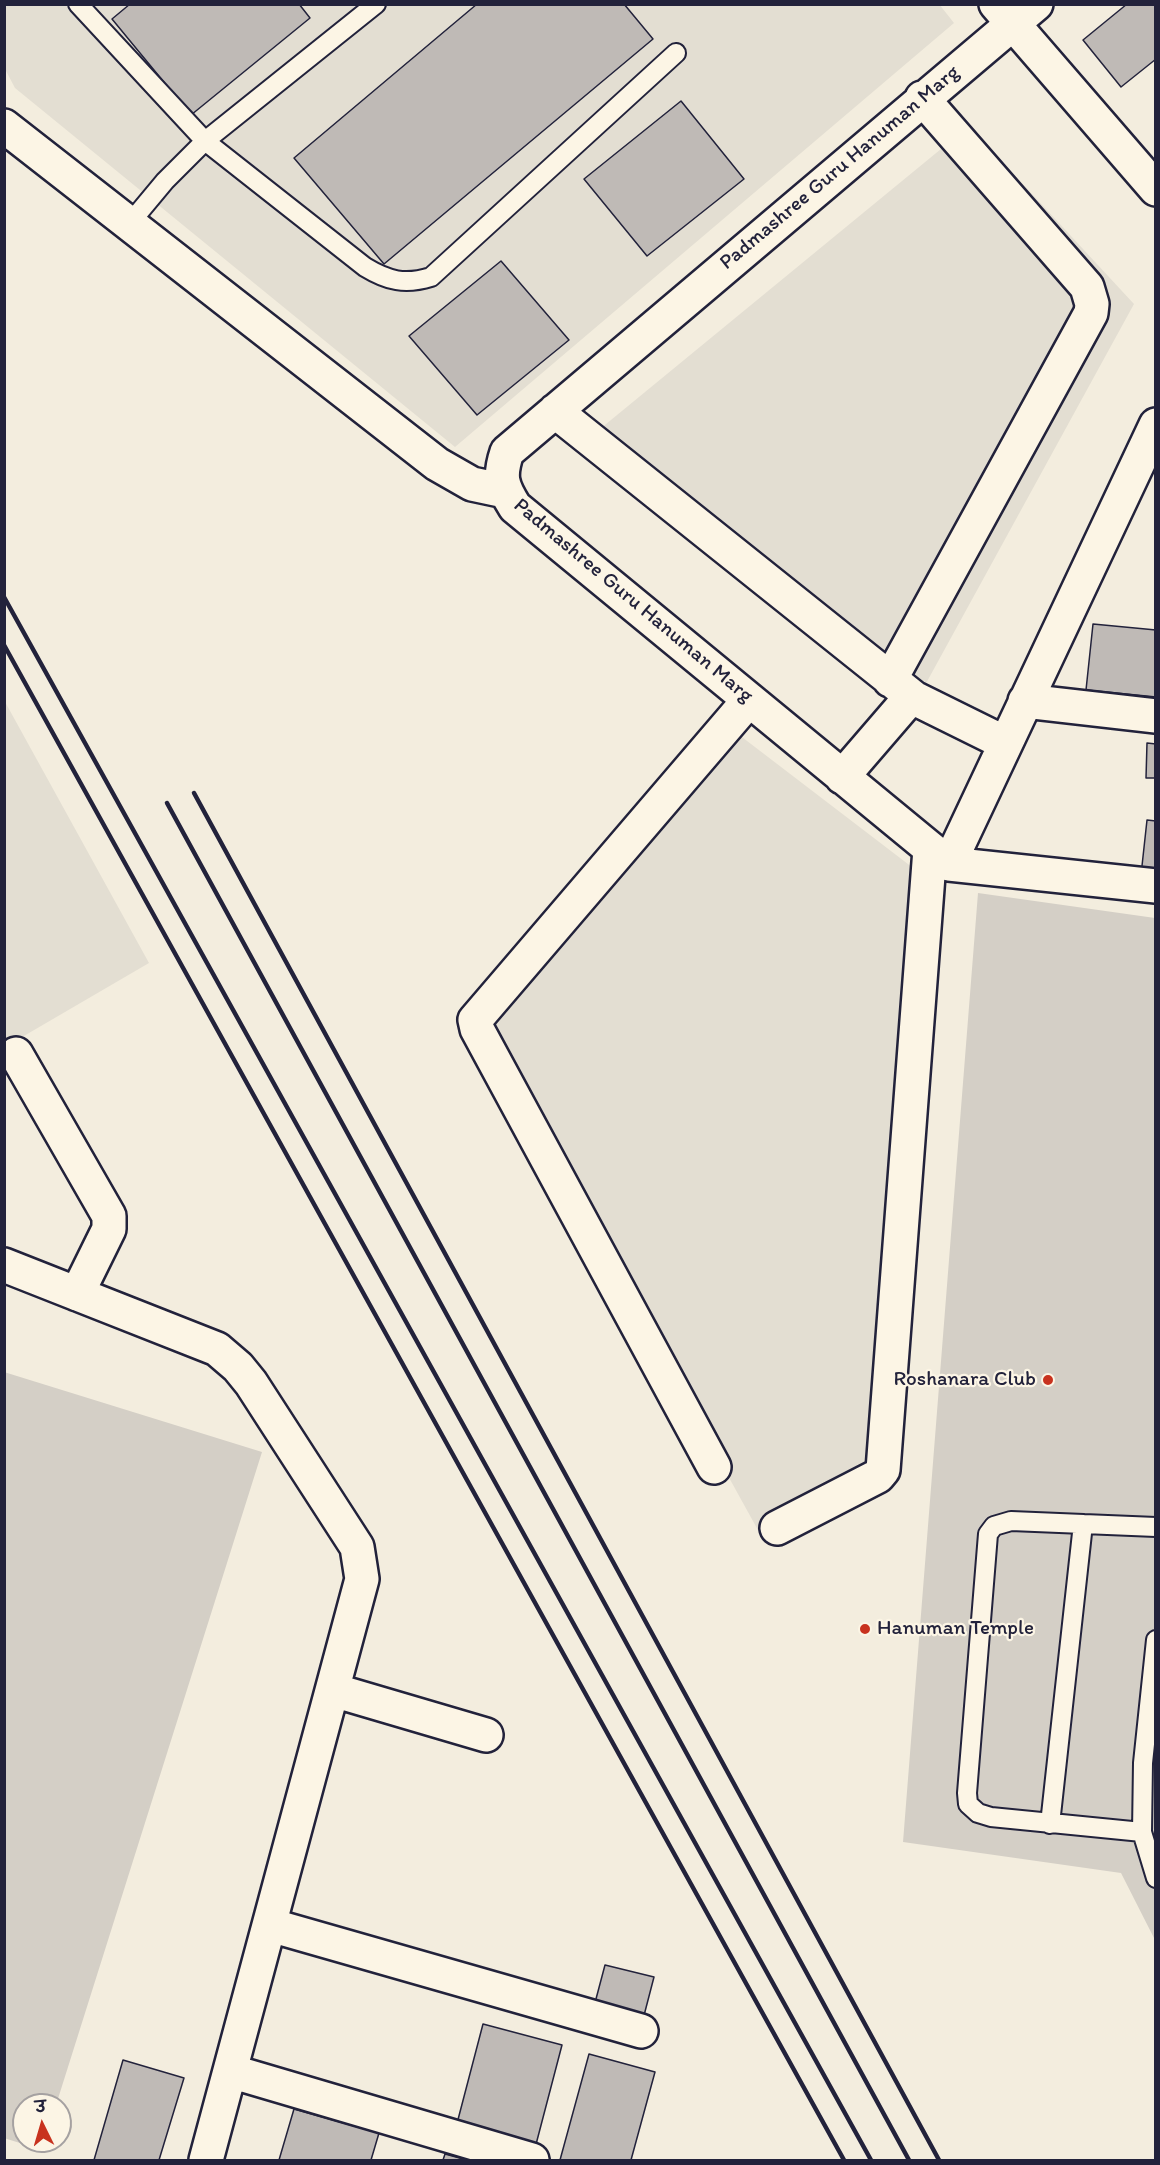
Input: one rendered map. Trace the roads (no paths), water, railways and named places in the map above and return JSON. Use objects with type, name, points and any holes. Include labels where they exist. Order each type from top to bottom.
[{"type":"street","name":"Padmashree Guru Hanuman Marg","points":[[939,857],[515,507],[505,491],[501,472],[507,452],[922,98],[1014,11]]},
{"type":"street","points":[[1014,11],[1155,189]]},
{"type":"street","points":[[843,777],[904,705],[902,689],[1091,313],[1092,304],[1087,287],[922,98]]},
{"type":"street","points":[[4,126],[437,465],[472,484],[505,491]]},
{"type":"street","points":[[555,411],[902,689],[1005,744]]},
{"type":"street","points":[[777,1528],[878,1476],[884,1470],[939,857],[1005,744],[1148,455],[1155,425]]},
{"type":"street","points":[[714,1467],[477,1029],[476,1020],[749,700]]},
{"type":"street","points":[[1025,701],[1155,716]]},
{"type":"street","points":[[939,857],[1155,886]]},
{"type":"street","points":[[16,1054],[109,1216],[109,1229],[77,1294]]},
{"type":"street","points":[[4,1265],[217,1349],[238,1367],[357,1548],[363,1579],[206,2160]]},
{"type":"street","points":[[333,1690],[486,1735]]},
{"type":"street","points":[[270,1925],[641,2031]]},
{"type":"street","points":[[231,2071],[532,2160]]},
{"type":"lane","points":[[78,4],[206,141],[365,267],[383,278],[414,282],[431,277],[676,54]]},
{"type":"lane","points":[[130,224],[165,181],[206,141],[376,4]]},
{"type":"lane","points":[[1142,1832],[991,1817],[978,1812],[968,1804],[988,1534],[994,1527],[1011,1521],[1155,1527]]},
{"type":"lane","points":[[1050,1824],[1083,1524]]},
{"type":"lane","points":[[1155,1640],[1143,1763],[1142,1832],[1155,1878]]},
{"type":"railway","points":[[4,597],[871,2160]]},
{"type":"railway","points":[[4,645],[844,2160]]},
{"type":"railway","points":[[194,793],[939,2160]]},
{"type":"railway","points":[[167,803],[909,2160]]},
{"type":"place","name":"Roshanara Club","points":[[1048,1380]]},
{"type":"place","name":"Hanuman Temple","points":[[865,1629]]}]
